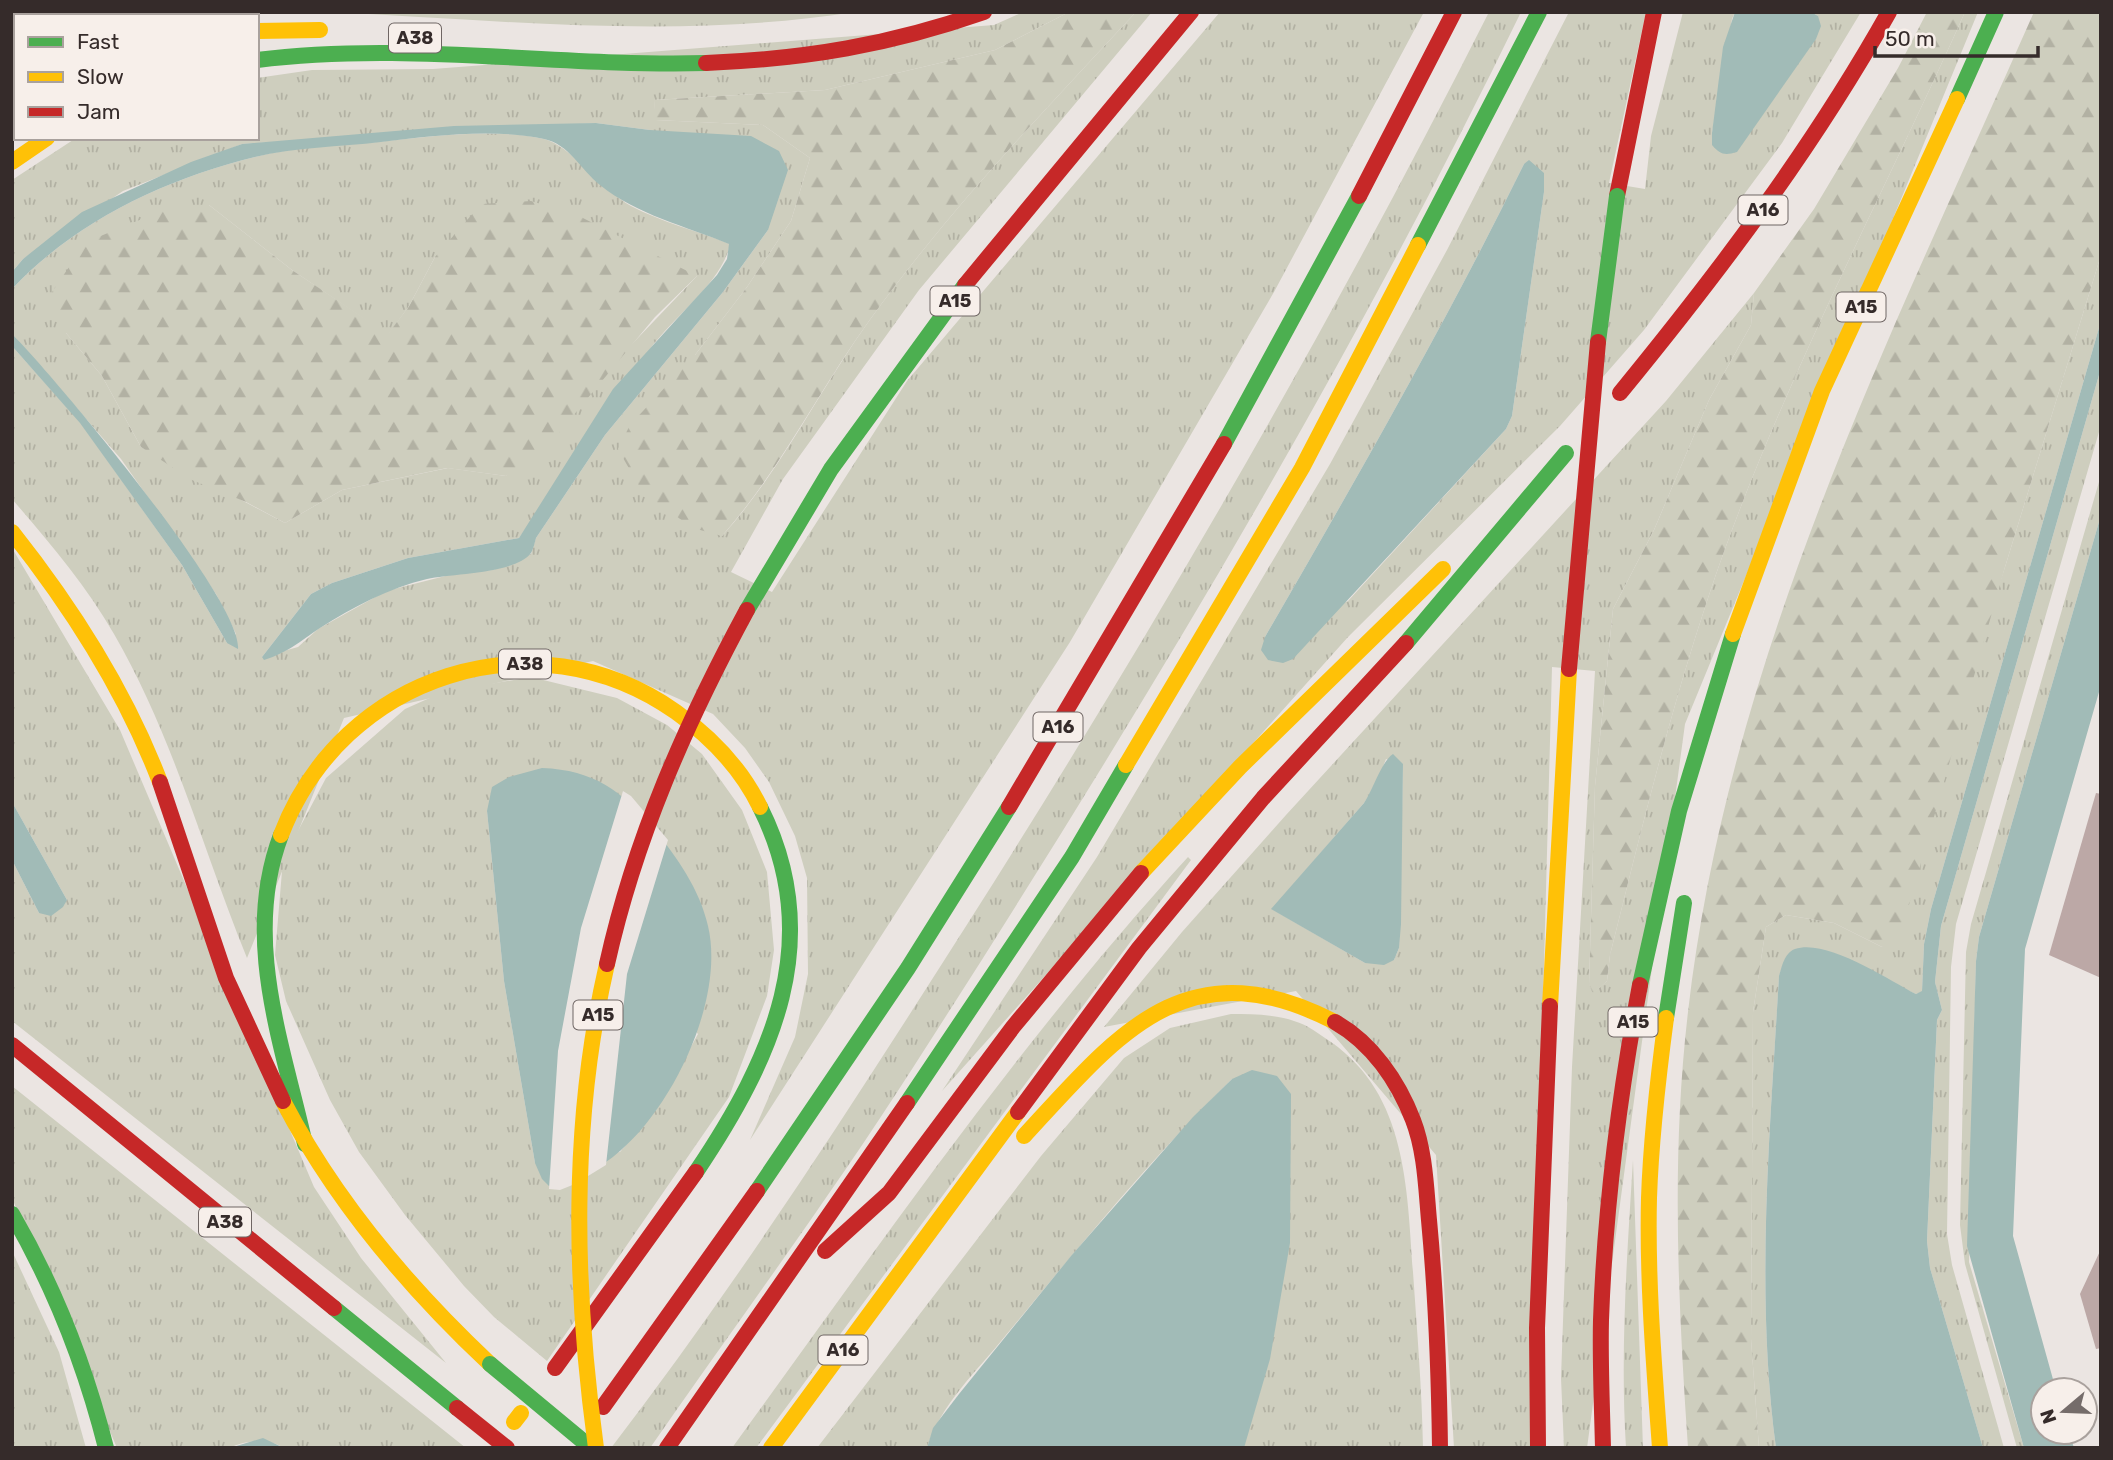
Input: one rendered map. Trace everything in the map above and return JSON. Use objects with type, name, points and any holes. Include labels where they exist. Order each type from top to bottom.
[{"type":"highway","points":[[259,60],[363,51],[738,64],[850,53],[984,12]]},
{"type":"highway","name":"A15","points":[[590,1446],[579,1293],[581,1141],[603,984],[618,915],[655,801],[704,691],[747,610],[831,469],[899,373],[1047,183],[1191,12]]},
{"type":"highway","name":"A16","points":[[603,1406],[773,1169],[906,970],[1037,763],[1280,345],[1388,144],[1454,12]]},
{"type":"highway","name":"A16","points":[[667,1448],[774,1298],[1072,857],[1302,468],[1539,12]]},
{"type":"highway","points":[[1538,1448],[1537,1328],[1554,893],[1569,669],[1600,316],[1617,196],[1654,12]]},
{"type":"highway","name":"A16","points":[[1620,393],[1729,260],[1809,144],[1889,12]]},
{"type":"highway","name":"A15","points":[[1603,1448],[1599,1384],[1601,1271],[1614,1137],[1635,1012],[1668,859],[1740,608],[1801,444],[1996,12]]},
{"type":"highway","points":[[259,31],[335,30]]},
{"type":"highway","name":"A38","points":[[401,36],[572,60]]},
{"type":"highway","points":[[12,162],[44,140]]},
{"type":"highway","name":"A16","points":[[771,1448],[1091,1012],[1196,876],[1263,798],[1430,617],[1566,453]]},
{"type":"highway","name":"A16","points":[[774,1298],[888,1193],[1013,1027],[1116,900],[1240,767],[1456,557],[1549,474]]},
{"type":"highway","name":"A38","points":[[12,532],[55,585],[99,655],[146,750],[236,1004],[277,1094],[306,1144],[342,1200],[393,1265],[455,1332],[489,1364],[590,1446]]},
{"type":"highway","name":"A15","points":[[1731,701],[1740,608]]},
{"type":"highway","name":"A38","points":[[306,1144],[268,982],[263,928],[269,869],[287,815],[314,766],[352,726],[400,694],[458,670],[508,663],[567,666],[617,678],[659,699],[712,739],[745,778],[765,816],[783,862],[792,926],[785,990],[777,1023],[755,1078],[723,1133],[636,1262],[555,1368]]},
{"type":"highway","name":"A15","points":[[1660,1448],[1650,1316],[1649,1198],[1662,1030],[1687,886]]},
{"type":"highway","name":"A16","points":[[914,1252],[1113,1043],[1146,1017],[1173,1003],[1203,995],[1254,992],[1290,999],[1341,1025],[1385,1068],[1406,1102],[1418,1136],[1432,1251],[1440,1448]]},
{"type":"highway","points":[[12,1045],[49,1078]]},
{"type":"highway","name":"A38","points":[[12,1053],[49,1078],[507,1448]]},
{"type":"highway","points":[[12,1214],[32,1246],[62,1308],[89,1379],[106,1448]]},
{"type":"green space","points":[[12,12],[319,12],[14,14],[12,39]]},
{"type":"green space","points":[[328,12],[854,12],[723,25],[591,26]]},
{"type":"green space","points":[[1023,12],[1069,12],[995,50],[825,90],[654,100],[656,120],[763,125],[810,158],[791,221],[747,287],[695,355],[722,536],[763,485],[850,348],[931,240],[997,163],[1136,12],[1152,12],[919,290],[783,479],[731,572],[772,592],[907,381],[1220,12],[1424,12],[1274,292],[1070,642],[750,1140],[795,1037],[808,974],[807,878],[795,836],[769,782],[745,748],[713,714],[593,661],[344,718],[247,958],[170,753],[135,673],[114,634],[79,581],[12,499],[12,346],[80,422],[182,565],[227,643],[236,634],[216,594],[121,459],[12,334],[12,289],[64,243],[93,223],[155,191],[221,166],[255,157],[320,147],[445,135],[486,133],[525,136],[544,139],[564,149],[631,206],[730,244],[718,272],[650,349],[519,538],[408,558],[332,583],[311,594],[262,657],[298,647],[318,629],[386,591],[461,572],[493,570],[531,554],[536,538],[605,435],[723,292],[768,230],[650,130],[596,123],[242,144],[123,191],[23,259],[12,272],[12,180],[73,140],[259,140],[259,78],[312,70],[433,69],[994,25]],"holes":[[[209,205],[292,270],[388,335],[409,306],[435,257],[697,276],[506,476],[448,468],[342,490],[285,523],[141,447],[102,376],[66,333]]]},
{"type":"green space","points":[[1069,12],[1136,12],[997,163],[899,280],[850,348],[781,458],[722,536],[693,528],[643,493],[618,449],[630,425],[695,355],[747,287],[791,221],[810,158],[763,125],[655,120],[654,100],[825,90],[995,50]]},
{"type":"green space","points":[[1489,12],[1521,12],[1382,283],[1309,416],[1156,679],[996,938],[882,1115],[650,1448],[611,1448],[751,1255],[1038,812],[1240,474],[1367,245]]},
{"type":"green space","points":[[1569,12],[1646,12],[1609,183],[1645,189],[1651,136],[1683,12],[1735,12],[1712,133],[1818,16],[1811,12],[1861,12],[1782,143],[1644,330],[1560,426],[1348,637],[942,1091],[1097,857],[1330,464],[1447,250]],"holes":[[[1524,164],[1544,192],[1512,416],[1506,429],[1348,601],[1265,637],[1431,343]]]},
{"type":"green space","points":[[1927,12],[1965,12],[1796,375],[1735,523],[1708,598],[1668,731],[1610,955],[1607,981],[1593,994],[1589,984],[1595,786],[1613,609],[1654,530],[1709,400],[1751,325],[1754,293],[1814,209],[1898,68]]},
{"type":"green space","points":[[1965,12],[1978,12],[1685,724],[1587,1448],[1564,1448],[1561,1378],[1572,1067],[1595,671],[1552,667],[1531,1448],[1454,1448],[1436,1155],[1296,991],[1104,1027],[1182,932],[1286,815],[1666,401],[1754,293],[1751,325],[1709,400],[1654,530],[1613,609],[1595,786],[1589,984],[1593,993],[1607,981],[1610,955],[1668,731],[1708,598],[1735,523],[1796,375]],"holes":[[[1386,759],[1403,765],[1399,948],[1394,960],[1365,963],[1272,909],[1364,803],[1376,785]]]},
{"type":"green space","points":[[2034,12],[2101,12],[2101,255],[2005,567],[1901,933],[1882,947],[1834,923],[1786,915],[1766,927],[1753,1012],[1751,1339],[1759,1448],[1688,1448],[1678,1230],[1679,1120],[1688,1012],[1709,880],[1739,751],[1778,624],[1872,377]]},
{"type":"green space","points":[[531,201],[577,215],[697,276],[655,317],[543,452],[506,476],[447,468],[342,490],[285,523],[246,502],[192,480],[141,447],[102,376],[66,333],[50,295],[86,242],[176,205],[209,205],[292,270],[388,334],[409,306],[435,257],[481,204]]},
{"type":"green space","points":[[2101,255],[2101,321],[1931,909],[1924,944],[1922,992],[1916,994],[1807,948],[1788,956],[1779,977],[1765,1271],[1766,1330],[1776,1448],[1759,1448],[1751,1339],[1753,1012],[1766,927],[1786,915],[1834,923],[1882,947],[2005,567]]},
{"type":"green space","points":[[2101,368],[2101,425],[1956,924],[1951,967],[1947,1234],[1952,1265],[2004,1448],[1983,1448],[1930,1268],[1927,1241],[1937,1020],[1942,1010],[1935,982],[1941,926]]},
{"type":"green space","points":[[2101,475],[2101,515],[1979,937],[1976,961],[1969,1262],[2024,1448],[2017,1448],[1965,1264],[1960,1225],[1966,952],[1971,924]]},
{"type":"green space","points":[[12,548],[120,730],[314,1187],[361,1258],[446,1363],[12,1021],[12,860],[39,913],[67,900],[12,802]]},
{"type":"green space","points":[[531,677],[617,698],[667,725],[702,754],[742,810],[767,872],[774,950],[767,996],[729,1097],[547,1361],[494,1317],[464,1286],[405,1215],[359,1152],[330,1100],[286,1001],[275,955],[283,859],[326,778],[405,709],[443,692]],"holes":[[[487,811],[698,1034],[656,1110],[620,1152],[535,1163],[504,981]]]},
{"type":"green space","points":[[1188,857],[1191,860],[756,1448],[732,1448],[896,1221],[1008,1072],[1126,927]]},
{"type":"green space","points":[[1231,1014],[1279,1017],[1313,1030],[1356,1064],[1375,1088],[1389,1116],[1398,1145],[1408,1208],[1423,1448],[1244,1448],[1232,1079],[1143,1172],[972,1375],[941,1417],[927,1448],[817,1448],[1041,1156],[1124,1058],[1170,1028]]},
{"type":"green space","points":[[12,1086],[466,1448],[284,1448],[257,1441],[230,1448],[117,1448],[12,1198]]},
{"type":"green space","points":[[1633,1160],[1643,1448],[1626,1448],[1624,1412],[1625,1304]]},
{"type":"green space","points":[[12,1251],[59,1352],[86,1448],[12,1448]]},
{"type":"water","points":[[1735,12],[1811,12],[1818,16],[1821,26],[1816,39],[1737,152],[1725,154],[1712,145],[1712,133],[1723,47]]},
{"type":"water","points":[[596,123],[650,130],[751,136],[779,151],[788,170],[768,230],[723,292],[605,435],[536,538],[531,553],[523,560],[498,569],[427,579],[399,587],[358,606],[287,650],[264,660],[262,657],[311,594],[332,583],[408,558],[519,538],[613,389],[717,275],[727,259],[729,244],[662,219],[614,195],[593,179],[568,152],[553,142],[504,134],[462,134],[285,151],[221,166],[155,191],[93,223],[37,265],[12,289],[12,272],[23,259],[82,212],[191,162],[242,144],[454,126]]},
{"type":"water","points":[[1529,160],[1544,173],[1544,192],[1512,416],[1506,429],[1293,659],[1283,663],[1268,660],[1261,650],[1265,637],[1399,402],[1524,164]]},
{"type":"water","points":[[2101,321],[2101,368],[1941,926],[1935,982],[1942,1010],[1937,1020],[1927,1241],[1930,1268],[1983,1448],[1776,1448],[1766,1330],[1765,1271],[1779,976],[1788,954],[1795,949],[1808,947],[1839,954],[1916,994],[1922,991],[1924,944],[1931,909]]},
{"type":"water","points":[[12,334],[103,439],[180,539],[211,585],[231,623],[238,649],[227,643],[182,565],[80,423],[12,346]]},
{"type":"water","points":[[2101,515],[2101,685],[2025,949],[2013,1236],[2052,1376],[2029,1376],[2029,1446],[2074,1448],[2024,1448],[1967,1246],[1979,937]]},
{"type":"water","points":[[1393,754],[1403,764],[1401,924],[1399,948],[1394,960],[1384,965],[1365,963],[1271,909],[1364,803],[1385,763]]},
{"type":"water","points":[[542,768],[577,773],[606,785],[630,804],[654,829],[687,874],[699,900],[708,926],[711,954],[709,985],[702,1017],[691,1048],[659,1107],[620,1151],[596,1169],[549,1186],[542,1179],[535,1163],[504,981],[487,811],[492,787],[509,777]]},
{"type":"water","points":[[12,802],[67,900],[63,907],[51,916],[39,913],[12,860]]},
{"type":"water","points":[[1252,1070],[1277,1076],[1291,1094],[1290,1243],[1270,1359],[1244,1448],[927,1448],[933,1428],[1071,1256],[1193,1117],[1232,1079]]},
{"type":"water","points":[[263,1438],[284,1448],[230,1448]]},
{"type":"pier","points":[[623,791],[631,796],[668,840],[627,974],[606,1165],[575,1184],[560,1190],[549,1189],[558,1051],[581,928]]},
{"type":"building","points":[[2096,793],[2101,794],[2101,978],[2049,955]]},
{"type":"building","points":[[2101,1249],[2101,1348],[2096,1349],[2080,1294]]},
{"type":"traffic: fast","points":[[1418,245],[1539,12]]},
{"type":"traffic: fast","points":[[1957,99],[1996,12]]},
{"type":"traffic: fast","points":[[259,60],[369,53],[594,62],[706,63]]},
{"type":"traffic: fast","points":[[1224,444],[1359,196]]},
{"type":"traffic: fast","points":[[1598,342],[1617,196]]},
{"type":"traffic: fast","points":[[747,610],[831,469],[965,285]]},
{"type":"traffic: fast","points":[[1406,643],[1566,453]]},
{"type":"traffic: fast","points":[[1640,985],[1679,811],[1733,634]]},
{"type":"traffic: fast","points":[[907,1103],[1072,857],[1126,765]]},
{"type":"traffic: fast","points":[[696,1172],[747,1086],[767,1042],[782,997],[789,951],[789,904],[780,856],[760,807]]},
{"type":"traffic: fast","points":[[757,1191],[908,968],[1009,807]]},
{"type":"traffic: fast","points":[[281,835],[270,874],[265,912],[265,951],[277,1029],[305,1144]]},
{"type":"traffic: fast","points":[[1666,1018],[1684,903]]},
{"type":"traffic: fast","points":[[12,1214],[42,1270],[67,1328],[106,1448]]},
{"type":"traffic: fast","points":[[334,1308],[457,1408]]},
{"type":"traffic: fast","points":[[490,1364],[584,1442]]},
{"type":"traffic: slow","points":[[259,31],[320,30]]},
{"type":"traffic: slow","points":[[1733,634],[1822,391],[1957,99]]},
{"type":"traffic: slow","points":[[12,162],[44,140]]},
{"type":"traffic: slow","points":[[1126,765],[1302,468],[1418,245]]},
{"type":"traffic: slow","points":[[12,532],[96,651],[131,715],[160,782]]},
{"type":"traffic: slow","points":[[1141,873],[1240,767],[1443,569]]},
{"type":"traffic: slow","points":[[281,835],[310,780],[348,734],[395,699],[448,676],[505,665],[563,667],[621,682],[676,712],[724,754],[744,779],[760,807]]},
{"type":"traffic: slow","points":[[1550,1006],[1569,669]]},
{"type":"traffic: slow","points":[[596,1448],[583,1327],[579,1206],[587,1084],[607,964]]},
{"type":"traffic: slow","points":[[1024,1136],[1091,1064],[1124,1035],[1159,1012],[1196,997],[1237,993],[1283,1001],[1335,1022]]},
{"type":"traffic: slow","points":[[1660,1448],[1650,1292],[1649,1198],[1655,1108],[1666,1018]]},
{"type":"traffic: slow","points":[[283,1101],[303,1138],[375,1241],[430,1304],[490,1364]]},
{"type":"traffic: slow","points":[[771,1448],[1018,1112]]},
{"type":"traffic: slow","points":[[514,1422],[521,1413]]},
{"type":"traffic: jam","points":[[706,63],[813,54],[881,42],[984,12]]},
{"type":"traffic: jam","points":[[965,285],[1191,12]]},
{"type":"traffic: jam","points":[[1359,196],[1454,12]]},
{"type":"traffic: jam","points":[[1617,196],[1654,12]]},
{"type":"traffic: jam","points":[[1620,393],[1693,302],[1763,208],[1828,112],[1889,12]]},
{"type":"traffic: jam","points":[[1569,669],[1598,342]]},
{"type":"traffic: jam","points":[[1009,807],[1224,444]]},
{"type":"traffic: jam","points":[[607,964],[632,871],[665,782],[703,695],[747,610]]},
{"type":"traffic: jam","points":[[1018,1112],[1139,948],[1263,798],[1406,643]]},
{"type":"traffic: jam","points":[[160,782],[226,978],[283,1101]]},
{"type":"traffic: jam","points":[[825,1251],[889,1193],[1013,1027],[1141,873]]},
{"type":"traffic: jam","points":[[1603,1448],[1601,1336],[1606,1236],[1619,1110],[1640,985]]},
{"type":"traffic: jam","points":[[1538,1448],[1537,1328],[1550,1006]]},
{"type":"traffic: jam","points":[[1335,1022],[1361,1041],[1382,1064],[1407,1105],[1420,1144],[1434,1277],[1440,1448]]},
{"type":"traffic: jam","points":[[12,1045],[334,1308]]},
{"type":"traffic: jam","points":[[667,1448],[907,1103]]},
{"type":"traffic: jam","points":[[555,1368],[696,1172]]},
{"type":"traffic: jam","points":[[603,1407],[757,1191]]},
{"type":"traffic: jam","points":[[457,1408],[507,1448]]}]
